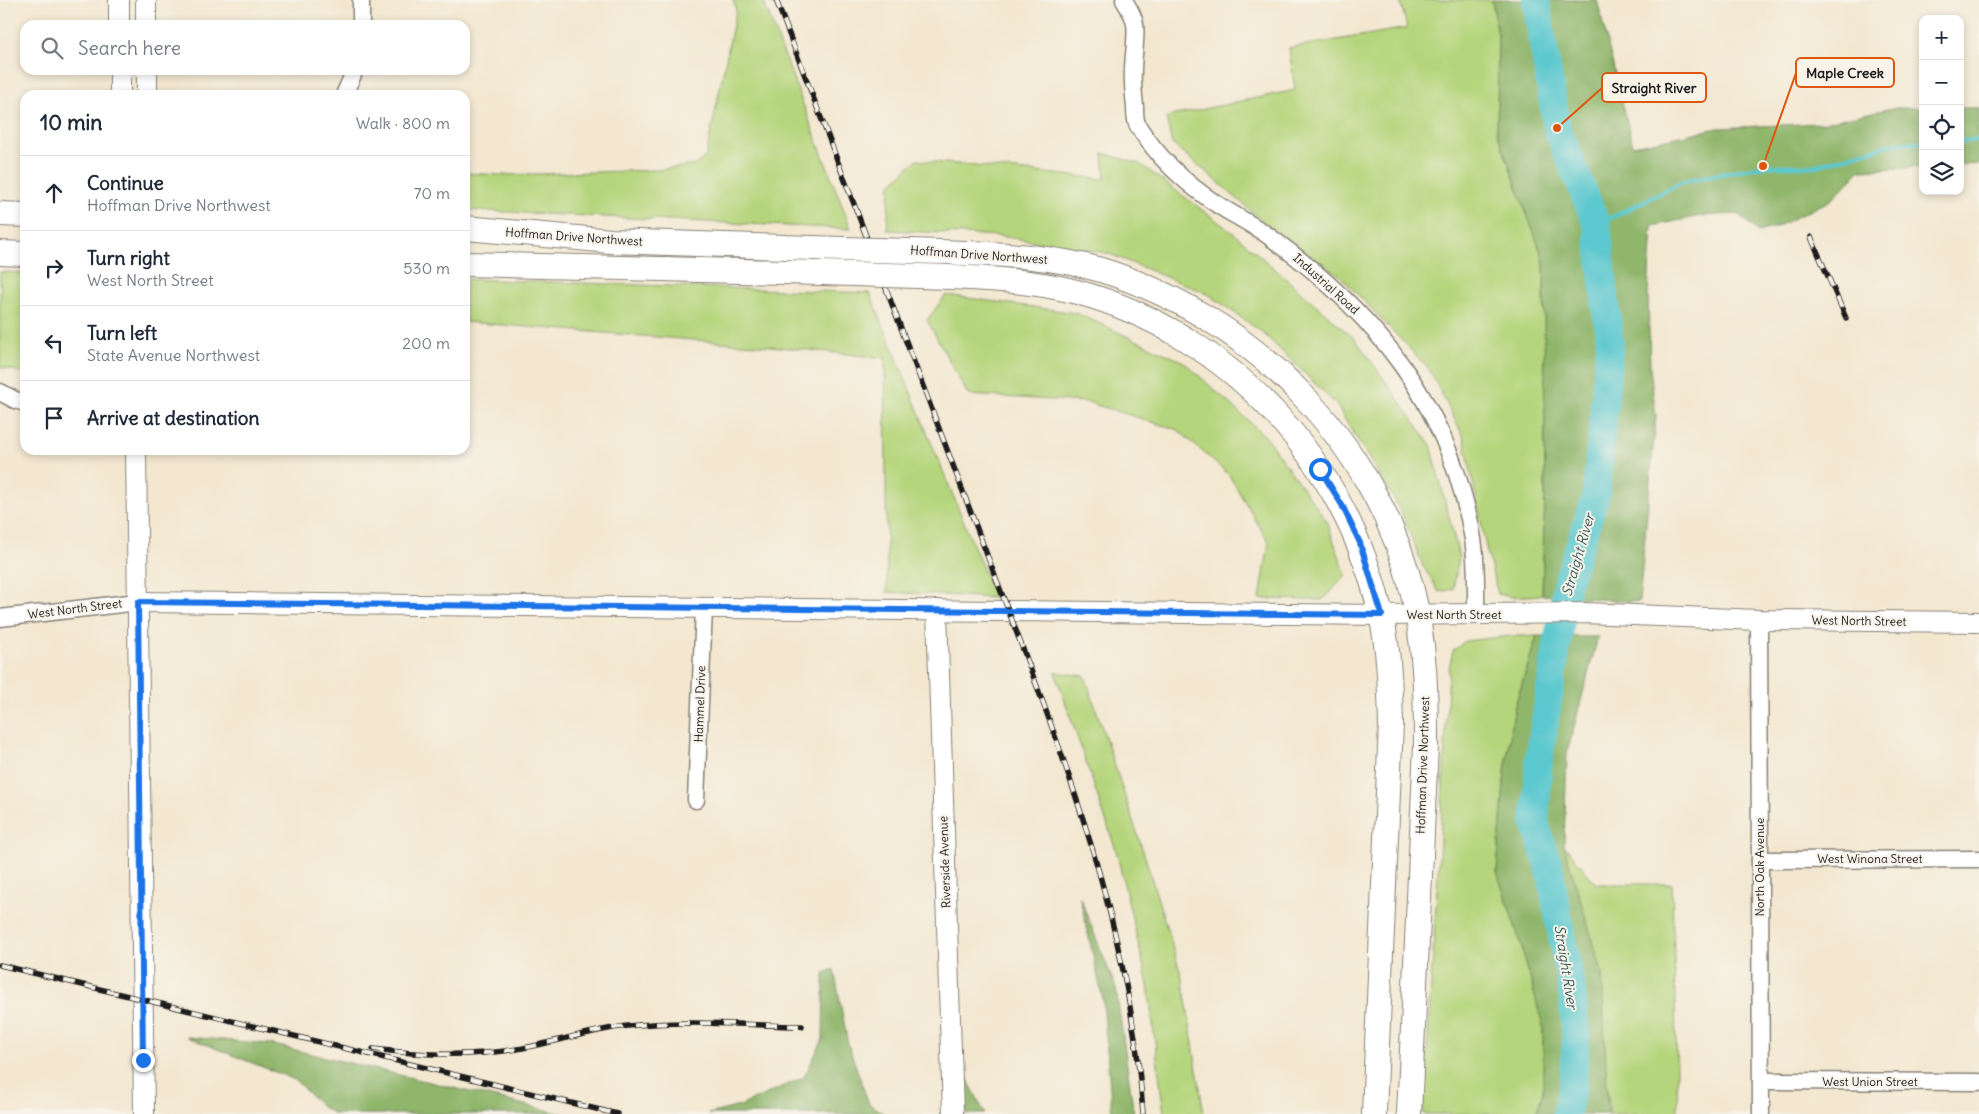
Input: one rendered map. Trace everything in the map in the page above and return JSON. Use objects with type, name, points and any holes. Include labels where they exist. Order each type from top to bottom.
[{"type":"main road","points":[[0,214],[20,215]]},
{"type":"main road","name":"Hoffman Drive Northwest","points":[[470,228],[611,241],[941,252],[1028,257],[1064,262],[1100,270],[1167,296],[1196,311],[1237,338],[1274,366],[1309,402],[1349,453],[1380,506],[1394,535],[1412,590],[1426,699],[1426,746],[1409,1114]]},
{"type":"main road","points":[[0,253],[20,254]]},
{"type":"main road","name":"Hoffman Drive Northwest","points":[[470,264],[950,277],[1021,281],[1078,292],[1114,304],[1153,321],[1186,339],[1219,362],[1247,385],[1274,411],[1320,469],[1342,505],[1360,543],[1382,615],[1388,665],[1391,724],[1374,1114]]},
{"type":"street","points":[[119,0],[119,20]]},
{"type":"street","points":[[146,0],[146,20]]},
{"type":"street","points":[[361,0],[361,20]]},
{"type":"street","name":"Industrial Road","points":[[1124,0],[1135,24],[1132,72],[1136,123],[1152,145],[1176,172],[1214,202],[1261,230],[1298,257],[1352,305],[1382,338],[1425,401],[1444,436],[1455,466],[1473,540],[1476,615]]},
{"type":"street","points":[[120,75],[120,90]]},
{"type":"street","points":[[147,75],[147,90]]},
{"type":"street","points":[[346,90],[354,75]]},
{"type":"street","points":[[0,392],[20,401]]},
{"type":"street","points":[[136,455],[144,1114]]},
{"type":"street","name":"West North Street","points":[[0,618],[138,602],[1382,615],[1584,613],[1617,616],[1759,620],[1979,622]]},
{"type":"street","name":"Hammel Drive","points":[[696,800],[704,608]]},
{"type":"street","name":"Riverside Avenue","points":[[937,610],[953,1114]]},
{"type":"street","name":"North Oak Avenue","points":[[1759,620],[1761,1114]]},
{"type":"street","name":"West Winona Street","points":[[1760,860],[1979,858]]},
{"type":"street","name":"West Union Street","points":[[1762,1081],[1979,1082]]},
{"type":"green space","points":[[733,0],[763,0],[851,229],[470,210],[470,173],[504,175],[657,170],[695,165],[706,156],[736,10]]},
{"type":"green space","points":[[1400,0],[1492,0],[1498,35],[1497,132],[1544,261],[1545,488],[1542,595],[1510,597],[1498,594],[1487,552],[1464,438],[1429,369],[1339,275],[1268,226],[1172,144],[1166,117],[1295,90],[1289,48],[1407,28]]},
{"type":"green space","points":[[1492,0],[1597,0],[1633,146],[1718,128],[1822,123],[1892,108],[1919,108],[1919,167],[1860,170],[1831,200],[1776,227],[1758,232],[1738,214],[1701,216],[1652,226],[1648,292],[1650,369],[1656,416],[1639,602],[1542,595],[1545,488],[1544,261],[1497,132],[1498,35]]},
{"type":"green space","points":[[1964,108],[1979,108],[1979,164],[1964,165]]},
{"type":"green space","points":[[1103,153],[1140,164],[1236,235],[1356,340],[1431,445],[1459,557],[1453,589],[1439,592],[1423,566],[1400,509],[1335,403],[1263,333],[1208,294],[1107,253],[1000,236],[887,230],[890,185],[916,160],[1105,179]]},
{"type":"green space","points":[[0,272],[20,273],[20,372],[0,367]]},
{"type":"green space","points":[[470,279],[870,293],[995,598],[887,592],[885,358],[770,346],[470,322]]},
{"type":"green space","points":[[946,295],[1076,313],[1184,362],[1265,436],[1326,520],[1346,575],[1323,600],[1260,599],[1269,543],[1229,475],[1178,430],[1087,402],[968,395],[927,320]]},
{"type":"green space","points":[[1511,636],[1537,636],[1515,706],[1505,771],[1497,872],[1520,941],[1543,1026],[1544,1091],[1536,1114],[1423,1114],[1449,668],[1453,651],[1465,641]]},
{"type":"green space","points":[[1537,636],[1598,637],[1567,753],[1564,845],[1602,972],[1608,1114],[1536,1114],[1543,1091],[1543,1026],[1520,941],[1497,872],[1505,771],[1515,706]]},
{"type":"green space","points":[[1055,672],[1085,676],[1144,854],[1183,981],[1204,1114],[1164,1114],[1148,985],[1116,850]]},
{"type":"green space","points":[[1564,845],[1596,884],[1672,884],[1678,1114],[1608,1114],[1610,1108]]},
{"type":"green space","points":[[1080,898],[1116,988],[1134,1114],[1112,1114],[1103,1000]]},
{"type":"green space","points":[[834,969],[848,1044],[869,1104],[884,1114],[708,1114],[740,1106],[804,1077],[823,1039],[824,973]]},
{"type":"green space","points":[[187,1037],[270,1044],[563,1114],[334,1114],[321,1106],[295,1080]]},
{"type":"green space","points":[[963,1070],[985,1114],[967,1114]]},
{"type":"waterway","name":"Straight River","points":[[1536,0],[1557,128],[1597,225],[1610,342],[1596,495],[1567,583],[1539,759],[1535,823],[1549,866],[1572,992],[1576,1037],[1573,1086],[1566,1114]]},
{"type":"waterway","points":[[1964,141],[1979,140]]},
{"type":"waterway","points":[[1597,225],[1684,181],[1763,166],[1815,166],[1897,143],[1919,142]]},
{"type":"railway","points":[[776,0],[1062,755],[1085,825],[1123,967],[1135,1040],[1143,1114]]},
{"type":"railway","points":[[1811,237],[1846,318]]},
{"type":"railway","points":[[0,965],[617,1114]]},
{"type":"railway","points":[[373,1049],[427,1054],[499,1052],[600,1030],[649,1024],[693,1023],[802,1026]]},
{"type":"place","name":"Straight River","points":[[1557,128]]},
{"type":"place","name":"Maple Creek","points":[[1763,166]]},
{"type":"route","points":[[143,1060],[138,602],[1382,615],[1360,543],[1342,505],[1320,469]]}]
